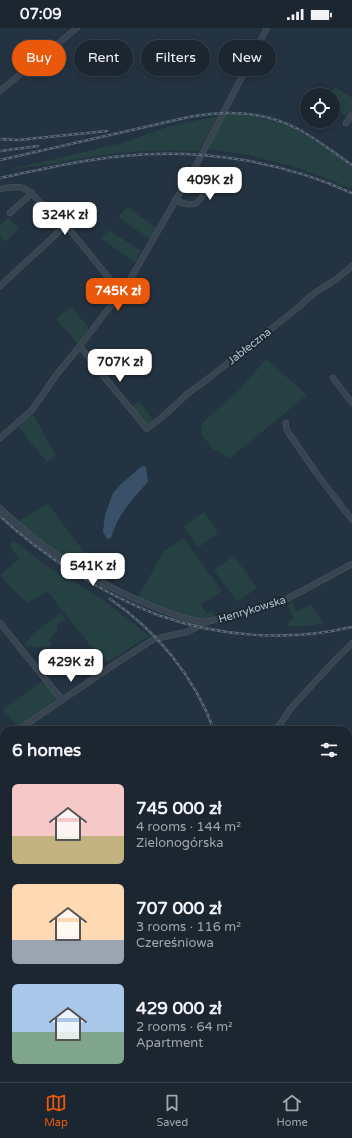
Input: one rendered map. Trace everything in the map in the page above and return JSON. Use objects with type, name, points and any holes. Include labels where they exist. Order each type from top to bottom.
[{"type":"street","points":[[0,91],[77,28]]},
{"type":"street","points":[[0,438],[32,410],[57,374],[128,283],[201,155],[266,28]]},
{"type":"street","points":[[346,123],[352,115]]},
{"type":"street","points":[[175,200],[193,205],[197,203],[217,178],[227,172]]},
{"type":"street","points":[[0,189],[13,187],[25,188],[58,215],[121,293]]},
{"type":"street","points":[[10,213],[32,193]]},
{"type":"street","points":[[0,286],[66,225]]},
{"type":"street","name":"Jabłeczna","points":[[80,346],[147,429],[194,388],[209,378],[300,306],[307,298],[336,279],[352,266]]},
{"type":"street","points":[[332,378],[352,403]]},
{"type":"street","points":[[286,423],[288,432],[317,474],[352,520]]},
{"type":"street","points":[[0,508],[39,542],[76,568],[138,600],[195,621],[207,622]]},
{"type":"street","name":"Henrykowska","points":[[24,726],[148,642],[161,637],[187,632],[207,622],[270,606],[285,600],[352,564]]},
{"type":"street","points":[[0,623],[62,700]]},
{"type":"street","points":[[279,726],[291,708],[352,643]]},
{"type":"green space","points":[[340,90],[352,98],[352,110],[347,117],[340,112]]},
{"type":"green space","points":[[242,113],[291,126],[345,161],[352,167],[352,189],[313,173],[274,161],[242,154],[207,149],[225,114]]},
{"type":"green space","points":[[217,117],[199,151],[177,150],[122,153],[8,170],[122,143],[165,128]]},
{"type":"green space","points":[[127,207],[157,228],[149,239],[118,217]]},
{"type":"green space","points":[[8,218],[19,229],[5,242],[0,236],[0,225]]},
{"type":"green space","points":[[109,230],[141,251],[135,263],[101,238]]},
{"type":"green space","points":[[71,307],[89,328],[78,344],[56,319]]},
{"type":"green space","points":[[266,359],[307,395],[230,458],[213,449],[201,434],[202,423],[238,391]]},
{"type":"green space","points":[[139,401],[154,421],[147,426],[131,407]]},
{"type":"green space","points":[[33,414],[56,456],[47,462],[18,427]]},
{"type":"green space","points":[[48,504],[107,582],[60,557],[17,521]]},
{"type":"green space","points":[[204,512],[218,533],[198,548],[184,527]]},
{"type":"green space","points":[[184,538],[222,591],[201,605],[207,614],[211,611],[215,617],[205,620],[194,618],[138,598],[163,552]]},
{"type":"green space","points":[[13,540],[53,570],[101,598],[149,636],[108,662],[90,645],[47,591],[28,603],[13,590],[0,575],[19,559],[11,548],[10,544]]},
{"type":"green space","points":[[234,556],[257,588],[237,602],[214,570]]},
{"type":"green space","points":[[292,602],[296,611],[306,608],[311,604],[324,623],[306,626],[287,626],[287,622],[294,619],[288,605]]},
{"type":"green space","points":[[61,613],[66,619],[57,625],[58,629],[49,639],[51,645],[48,647],[26,647],[24,643],[30,639],[30,636]]},
{"type":"green space","points":[[45,679],[57,695],[56,699],[20,726],[18,726],[3,710]]},
{"type":"water","points":[[142,466],[146,467],[148,482],[126,508],[117,522],[111,538],[107,539],[103,532],[105,515],[113,493]]},
{"type":"railway","points":[[0,160],[189,117],[217,113],[231,113],[258,115],[285,123],[312,137],[352,165]]},
{"type":"railway","points":[[0,139],[18,140],[107,131]]},
{"type":"railway","points":[[0,151],[38,146]]},
{"type":"railway","points":[[0,178],[61,165],[107,158],[152,154],[181,154],[211,156],[269,165],[325,182],[352,193]]},
{"type":"railway","points":[[0,516],[36,546],[85,579],[115,596],[158,615],[205,628],[254,635],[304,635],[352,627]]},
{"type":"railway","points":[[110,599],[143,625],[172,656],[196,691],[212,726]]}]
